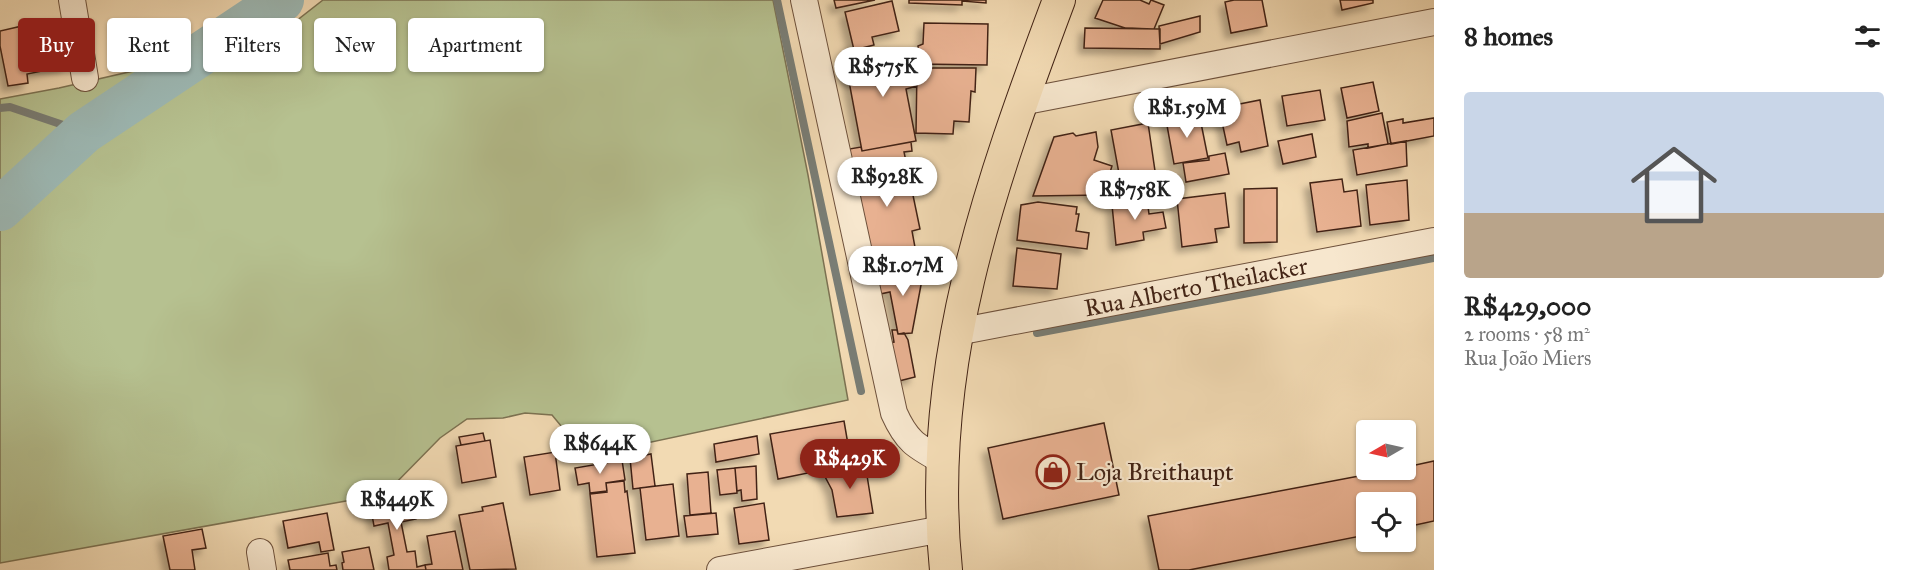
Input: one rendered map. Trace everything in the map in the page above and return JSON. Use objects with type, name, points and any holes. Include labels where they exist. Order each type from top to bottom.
[{"type":"main road","points":[[946,570],[942,461],[945,415],[957,332],[981,227],[1021,102],[1059,0]]},
{"type":"street","points":[[72,0],[85,78]]},
{"type":"street","points":[[804,0],[894,413],[903,432],[917,447],[942,461]]},
{"type":"street","points":[[1021,102],[1434,22]]},
{"type":"street","name":"Rua Alberto Theilacker","points":[[957,332],[1434,241]]},
{"type":"street","points":[[720,570],[943,529]]},
{"type":"green space","points":[[323,0],[773,0],[808,175],[848,400],[586,456],[552,415],[525,413],[503,418],[467,419],[440,438],[385,494],[0,563],[0,99],[129,72],[191,72],[191,58],[203,55],[203,72],[302,72],[302,18],[300,18]]},
{"type":"building","points":[[834,0],[875,0],[836,8]]},
{"type":"building","points":[[909,0],[986,0],[986,3],[962,1],[962,5],[909,3]]},
{"type":"building","points":[[1103,0],[1140,0],[1149,4],[1151,0],[1164,5],[1154,29],[1125,28],[1095,18]]},
{"type":"building","points":[[1262,0],[1267,26],[1231,33],[1225,2]]},
{"type":"building","points":[[1340,0],[1373,0],[1373,3],[1342,10]]},
{"type":"building","points":[[892,1],[899,31],[872,37],[874,45],[854,50],[845,12]]},
{"type":"building","points":[[1200,16],[1200,32],[1160,44],[1159,26]]},
{"type":"building","points":[[924,23],[988,24],[987,65],[919,64],[918,46],[923,44]]},
{"type":"building","points":[[18,27],[18,72],[37,72],[27,74],[28,83],[8,86],[0,46],[0,31]]},
{"type":"building","points":[[1085,28],[1160,29],[1160,49],[1084,48]]},
{"type":"building","points":[[910,48],[917,86],[906,89],[916,141],[862,151],[845,60]]},
{"type":"building","points":[[917,68],[976,68],[975,92],[971,91],[969,122],[954,121],[953,134],[916,133]]},
{"type":"building","points":[[1373,82],[1379,111],[1347,118],[1341,88]]},
{"type":"building","points":[[1320,90],[1325,120],[1287,126],[1282,96]]},
{"type":"building","points":[[1260,100],[1268,146],[1241,152],[1239,142],[1227,145],[1219,108]]},
{"type":"building","points":[[1199,113],[1208,158],[1174,164],[1166,120]]},
{"type":"building","points":[[1382,113],[1388,144],[1368,148],[1368,144],[1349,147],[1347,121]]},
{"type":"building","points":[[1434,118],[1434,136],[1391,144],[1387,122],[1403,119],[1403,123]]},
{"type":"building","points":[[1148,123],[1155,171],[1120,179],[1111,130]]},
{"type":"building","points":[[1096,132],[1098,147],[1094,160],[1112,166],[1103,195],[1033,196],[1054,137]]},
{"type":"building","points":[[1312,134],[1316,157],[1283,164],[1278,141]]},
{"type":"building","points":[[1406,141],[1407,166],[1357,175],[1353,150]]},
{"type":"building","points":[[911,142],[912,151],[904,152],[920,229],[912,231],[919,269],[874,279],[849,149],[861,147],[862,151]]},
{"type":"building","points":[[1225,153],[1229,174],[1186,182],[1183,163],[1209,160],[1209,156]]},
{"type":"building","points":[[1342,179],[1344,192],[1357,190],[1361,226],[1317,232],[1310,183]]},
{"type":"building","points":[[1407,180],[1409,220],[1370,225],[1366,185]]},
{"type":"building","points":[[1277,188],[1277,242],[1244,243],[1244,189]]},
{"type":"building","points":[[1225,193],[1229,227],[1215,229],[1217,242],[1182,247],[1177,199]]},
{"type":"building","points":[[1147,199],[1149,214],[1163,212],[1166,228],[1143,232],[1144,240],[1116,245],[1112,205]]},
{"type":"building","points":[[1038,202],[1077,207],[1076,214],[1079,214],[1076,231],[1089,233],[1087,249],[1017,240],[1021,205]]},
{"type":"building","points":[[1017,248],[1061,254],[1057,289],[1013,286]]},
{"type":"building","points":[[924,269],[912,333],[898,334],[890,292],[880,294],[877,278]]},
{"type":"building","points":[[892,330],[897,330],[898,334],[904,333],[908,340],[915,377],[895,382],[887,343],[894,342]]},
{"type":"building","points":[[844,421],[850,466],[822,471],[821,461],[818,461],[807,463],[808,473],[778,479],[770,434]]},
{"type":"building","name":"Loja Breithaupt","points":[[1104,423],[1119,495],[1003,519],[988,448]]},
{"type":"building","points":[[483,433],[485,441],[461,445],[459,437]]},
{"type":"building","points":[[757,436],[759,454],[716,462],[714,444]]},
{"type":"building","points":[[490,440],[496,477],[462,483],[456,446]]},
{"type":"building","points":[[555,452],[560,490],[530,495],[524,457]]},
{"type":"building","points":[[651,454],[655,486],[633,489],[630,458]]},
{"type":"building","points":[[622,460],[625,480],[606,483],[607,491],[590,493],[589,483],[578,485],[575,468]]},
{"type":"building","points":[[1434,461],[1434,521],[1416,525],[1416,492],[1356,492],[1356,537],[1189,570],[1159,570],[1148,516],[1356,477],[1356,480],[1416,480],[1416,465]]},
{"type":"building","points":[[865,463],[873,513],[837,517],[832,490],[822,471]]},
{"type":"building","points":[[756,466],[757,499],[742,501],[741,490],[737,491],[735,468]]},
{"type":"building","points":[[735,468],[737,493],[720,495],[717,470]]},
{"type":"building","points":[[708,472],[711,513],[690,515],[687,474]]},
{"type":"building","points":[[624,481],[635,553],[597,557],[590,494],[607,492],[606,483]]},
{"type":"building","points":[[673,484],[679,536],[646,540],[640,488]]},
{"type":"building","points":[[412,497],[416,519],[401,522],[407,552],[415,551],[417,567],[425,565],[426,570],[389,570],[387,557],[394,555],[388,523],[374,526],[370,504]]},
{"type":"building","points":[[503,503],[516,569],[470,570],[459,515],[483,511],[482,507]]},
{"type":"building","points":[[764,503],[769,540],[739,544],[734,508]]},
{"type":"building","points":[[327,513],[334,550],[321,552],[319,542],[288,548],[283,521]]},
{"type":"building","points":[[716,513],[718,534],[687,537],[684,516]]},
{"type":"building","points":[[202,529],[206,548],[192,550],[195,570],[170,570],[163,536]]},
{"type":"building","points":[[455,531],[463,570],[426,570],[425,565],[432,564],[427,536]]},
{"type":"building","points":[[369,547],[374,570],[343,570],[342,552]]},
{"type":"building","points":[[328,553],[330,566],[336,565],[337,570],[290,570],[288,560]]},
{"type":"waterway","points":[[0,209],[84,132],[282,0]]},
{"type":"waterway","points":[[777,0],[861,391]]},
{"type":"waterway","points":[[0,108],[10,107],[84,132]]},
{"type":"waterway","points":[[1037,333],[1434,258]]},
{"type":"place","name":"Loja Breithaupt","points":[[1053,472]]}]
